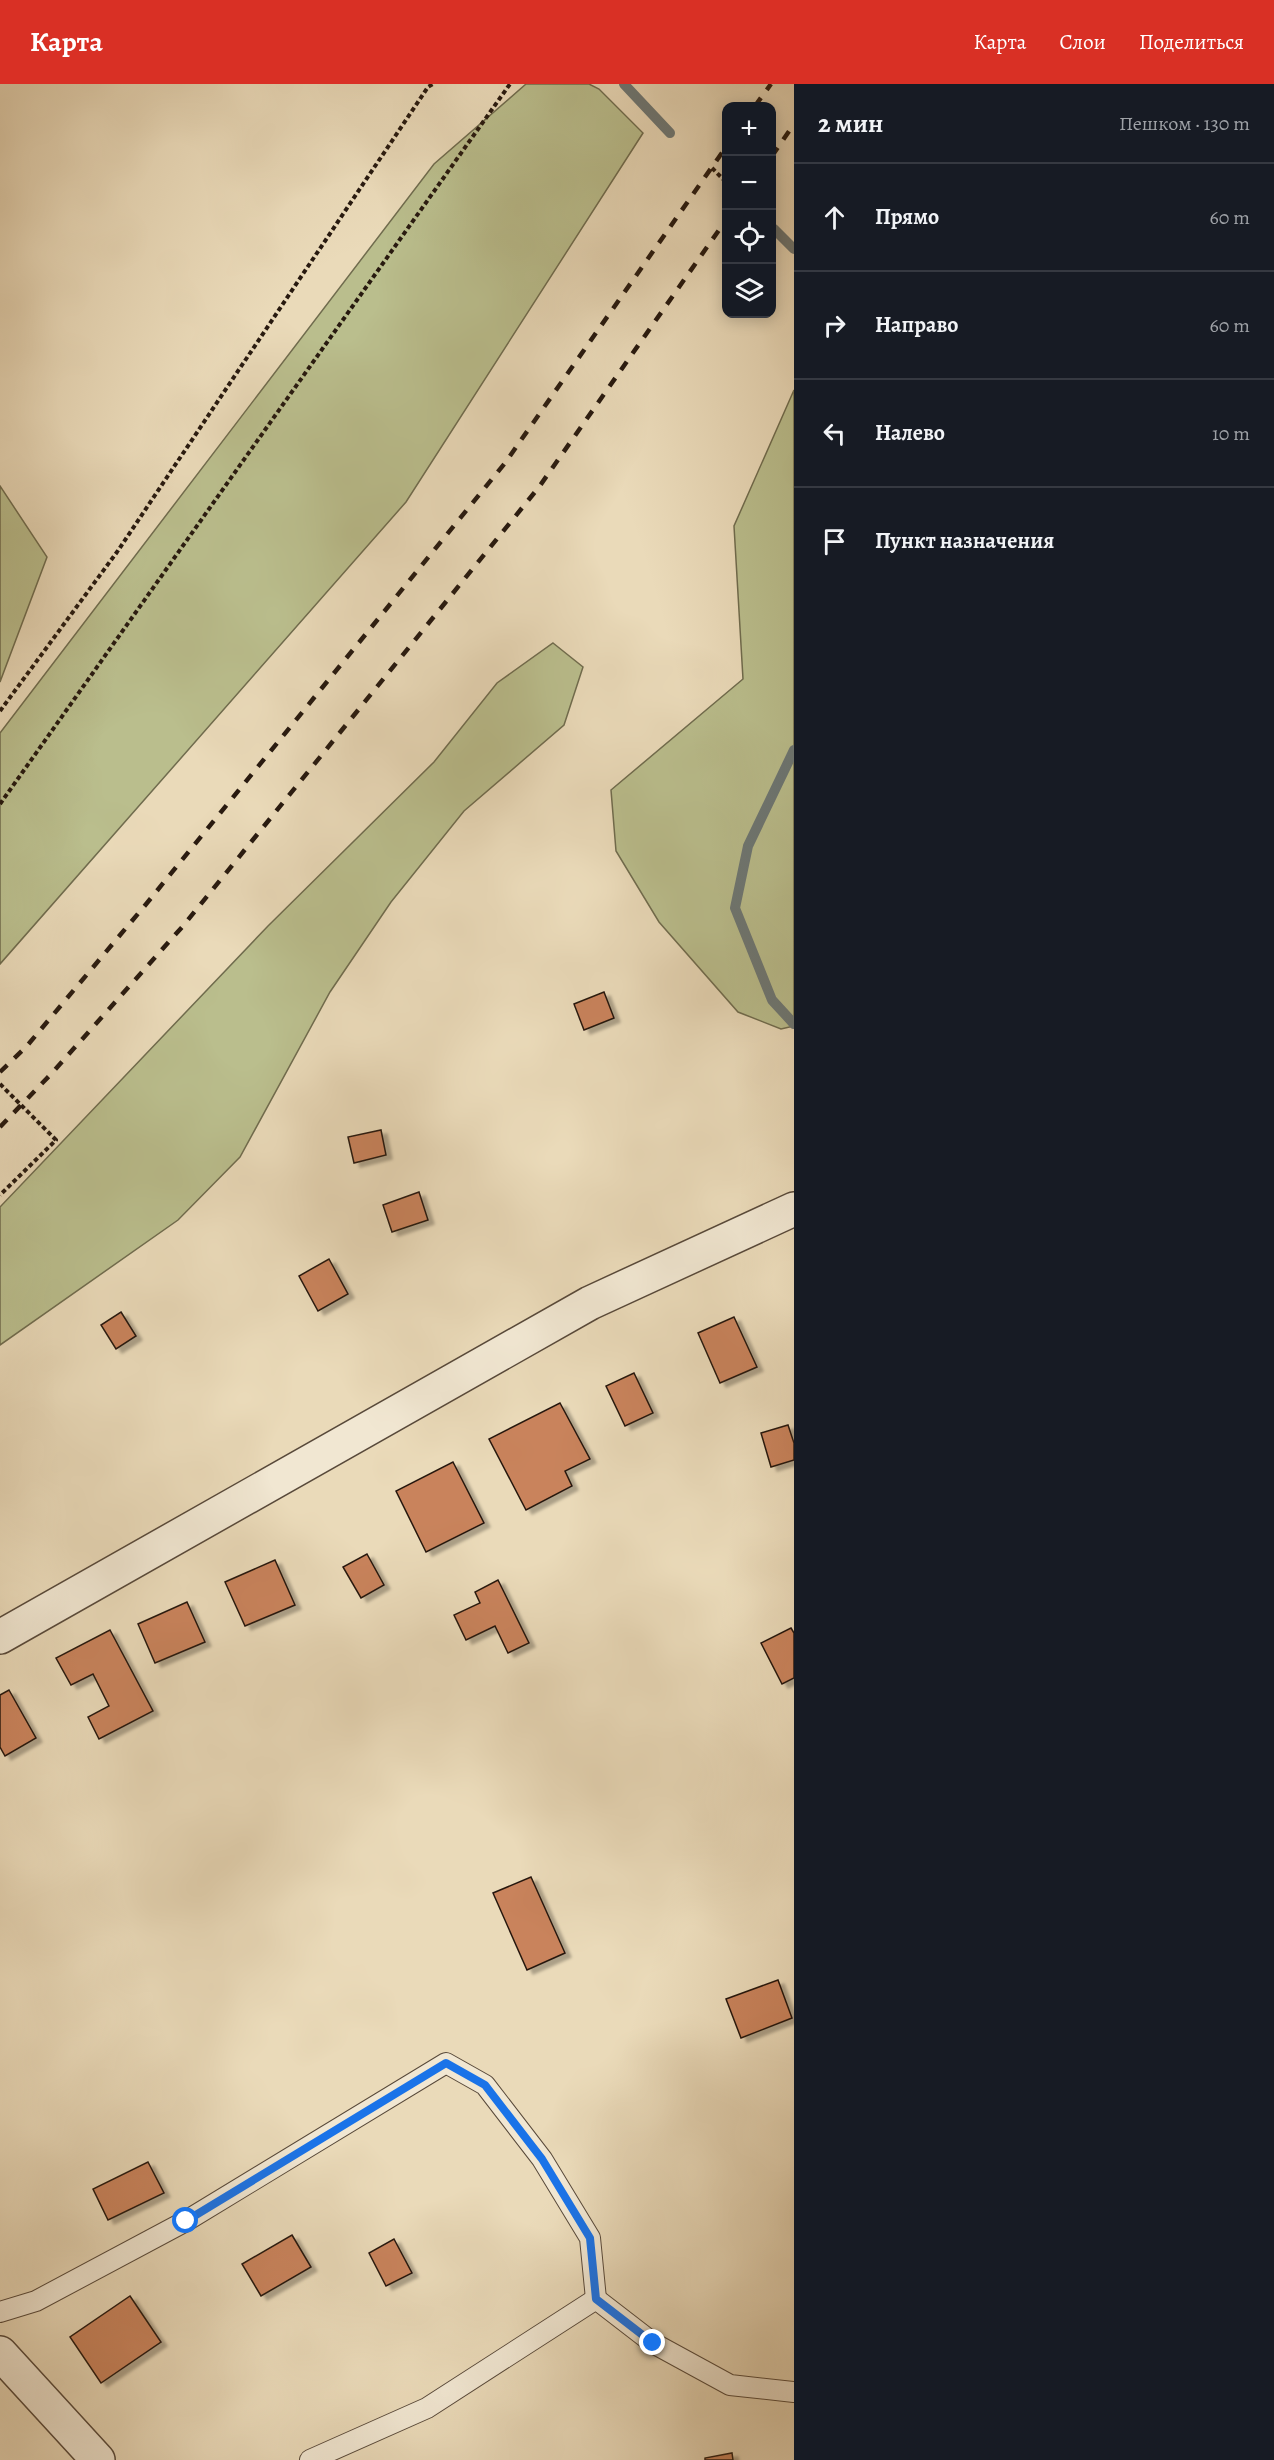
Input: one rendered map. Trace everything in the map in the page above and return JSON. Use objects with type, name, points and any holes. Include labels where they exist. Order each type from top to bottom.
[{"type":"street","points":[[0,1637],[590,1303],[794,1209]]},
{"type":"street","points":[[0,2353],[98,2460]]},
{"type":"lane","points":[[0,2312],[36,2301],[186,2221],[446,2063],[485,2085],[542,2159],[590,2238],[596,2299],[653,2343],[730,2385],[794,2392]]},
{"type":"lane","points":[[309,2460],[427,2408],[596,2299]]},
{"type":"path","points":[[0,711],[117,552],[428,87],[433,84]]},
{"type":"path","points":[[0,804],[510,84]]},
{"type":"path","points":[[712,168],[722,178]]},
{"type":"path","points":[[0,1084],[56,1140],[0,1196]]},
{"type":"green space","points":[[526,84],[589,84],[599,89],[643,133],[406,502],[0,964],[0,733],[434,164]]},
{"type":"green space","points":[[794,390],[794,1026],[781,1029],[738,1012],[659,922],[616,851],[611,790],[743,679],[734,526]]},
{"type":"green space","points":[[0,486],[47,557],[0,682]]},
{"type":"green space","points":[[553,643],[583,667],[564,725],[464,811],[391,902],[330,992],[240,1157],[178,1220],[0,1345],[0,1207],[268,926],[434,762],[497,683]]},
{"type":"building","points":[[604,992],[614,1018],[584,1030],[574,1004]]},
{"type":"building","points":[[381,1130],[386,1155],[354,1163],[348,1137]]},
{"type":"building","points":[[419,1192],[428,1220],[392,1232],[383,1205]]},
{"type":"building","points":[[329,1259],[348,1294],[318,1311],[299,1276]]},
{"type":"building","points":[[121,1312],[136,1336],[116,1349],[101,1325]]},
{"type":"building","points":[[734,1317],[757,1367],[720,1383],[698,1333]]},
{"type":"building","points":[[634,1373],[653,1413],[625,1426],[606,1386]]},
{"type":"building","points":[[560,1403],[590,1459],[565,1471],[572,1486],[526,1510],[489,1439]]},
{"type":"building","points":[[788,1425],[794,1443],[794,1460],[771,1467],[761,1433]]},
{"type":"building","points":[[453,1462],[484,1523],[426,1552],[396,1491]]},
{"type":"building","points":[[367,1554],[384,1585],[361,1598],[343,1567]]},
{"type":"building","points":[[275,1560],[295,1605],[245,1626],[225,1582]]},
{"type":"building","points":[[498,1580],[529,1643],[508,1653],[495,1626],[466,1640],[454,1615],[480,1603],[475,1592]]},
{"type":"building","points":[[187,1602],[205,1642],[155,1663],[138,1624]]},
{"type":"building","points":[[791,1628],[794,1633],[794,1678],[782,1684],[761,1643]]},
{"type":"building","points":[[110,1630],[153,1711],[99,1739],[88,1717],[109,1706],[93,1674],[71,1685],[56,1658]]},
{"type":"building","points":[[9,1690],[36,1738],[5,1756],[0,1747],[0,1695]]},
{"type":"building","points":[[531,1877],[565,1953],[527,1970],[493,1893]]},
{"type":"building","points":[[778,1980],[792,2018],[741,2038],[726,1999]]},
{"type":"building","points":[[148,2162],[164,2193],[108,2220],[93,2189]]},
{"type":"building","points":[[292,2235],[311,2267],[261,2296],[242,2264]]},
{"type":"building","points":[[394,2239],[412,2273],[386,2286],[369,2253]]},
{"type":"building","points":[[130,2296],[161,2342],[101,2383],[70,2337]]},
{"type":"building","points":[[732,2453],[733,2460],[705,2460],[705,2458]]},
{"type":"waterway","points":[[624,84],[670,133]]},
{"type":"waterway","points":[[776,231],[794,249]]},
{"type":"waterway","points":[[794,750],[748,846],[735,908],[772,1000],[794,1024]]},
{"type":"railway","points":[[758,102],[771,84]]},
{"type":"railway","points":[[776,150],[794,124]]},
{"type":"railway","points":[[0,1072],[26,1047],[147,903],[505,463],[722,153]]},
{"type":"railway","points":[[0,1127],[52,1073],[183,926],[539,487],[722,226]]},
{"type":"route","points":[[186,2221],[446,2063],[485,2085],[542,2159],[590,2238],[596,2299],[653,2343]]}]
